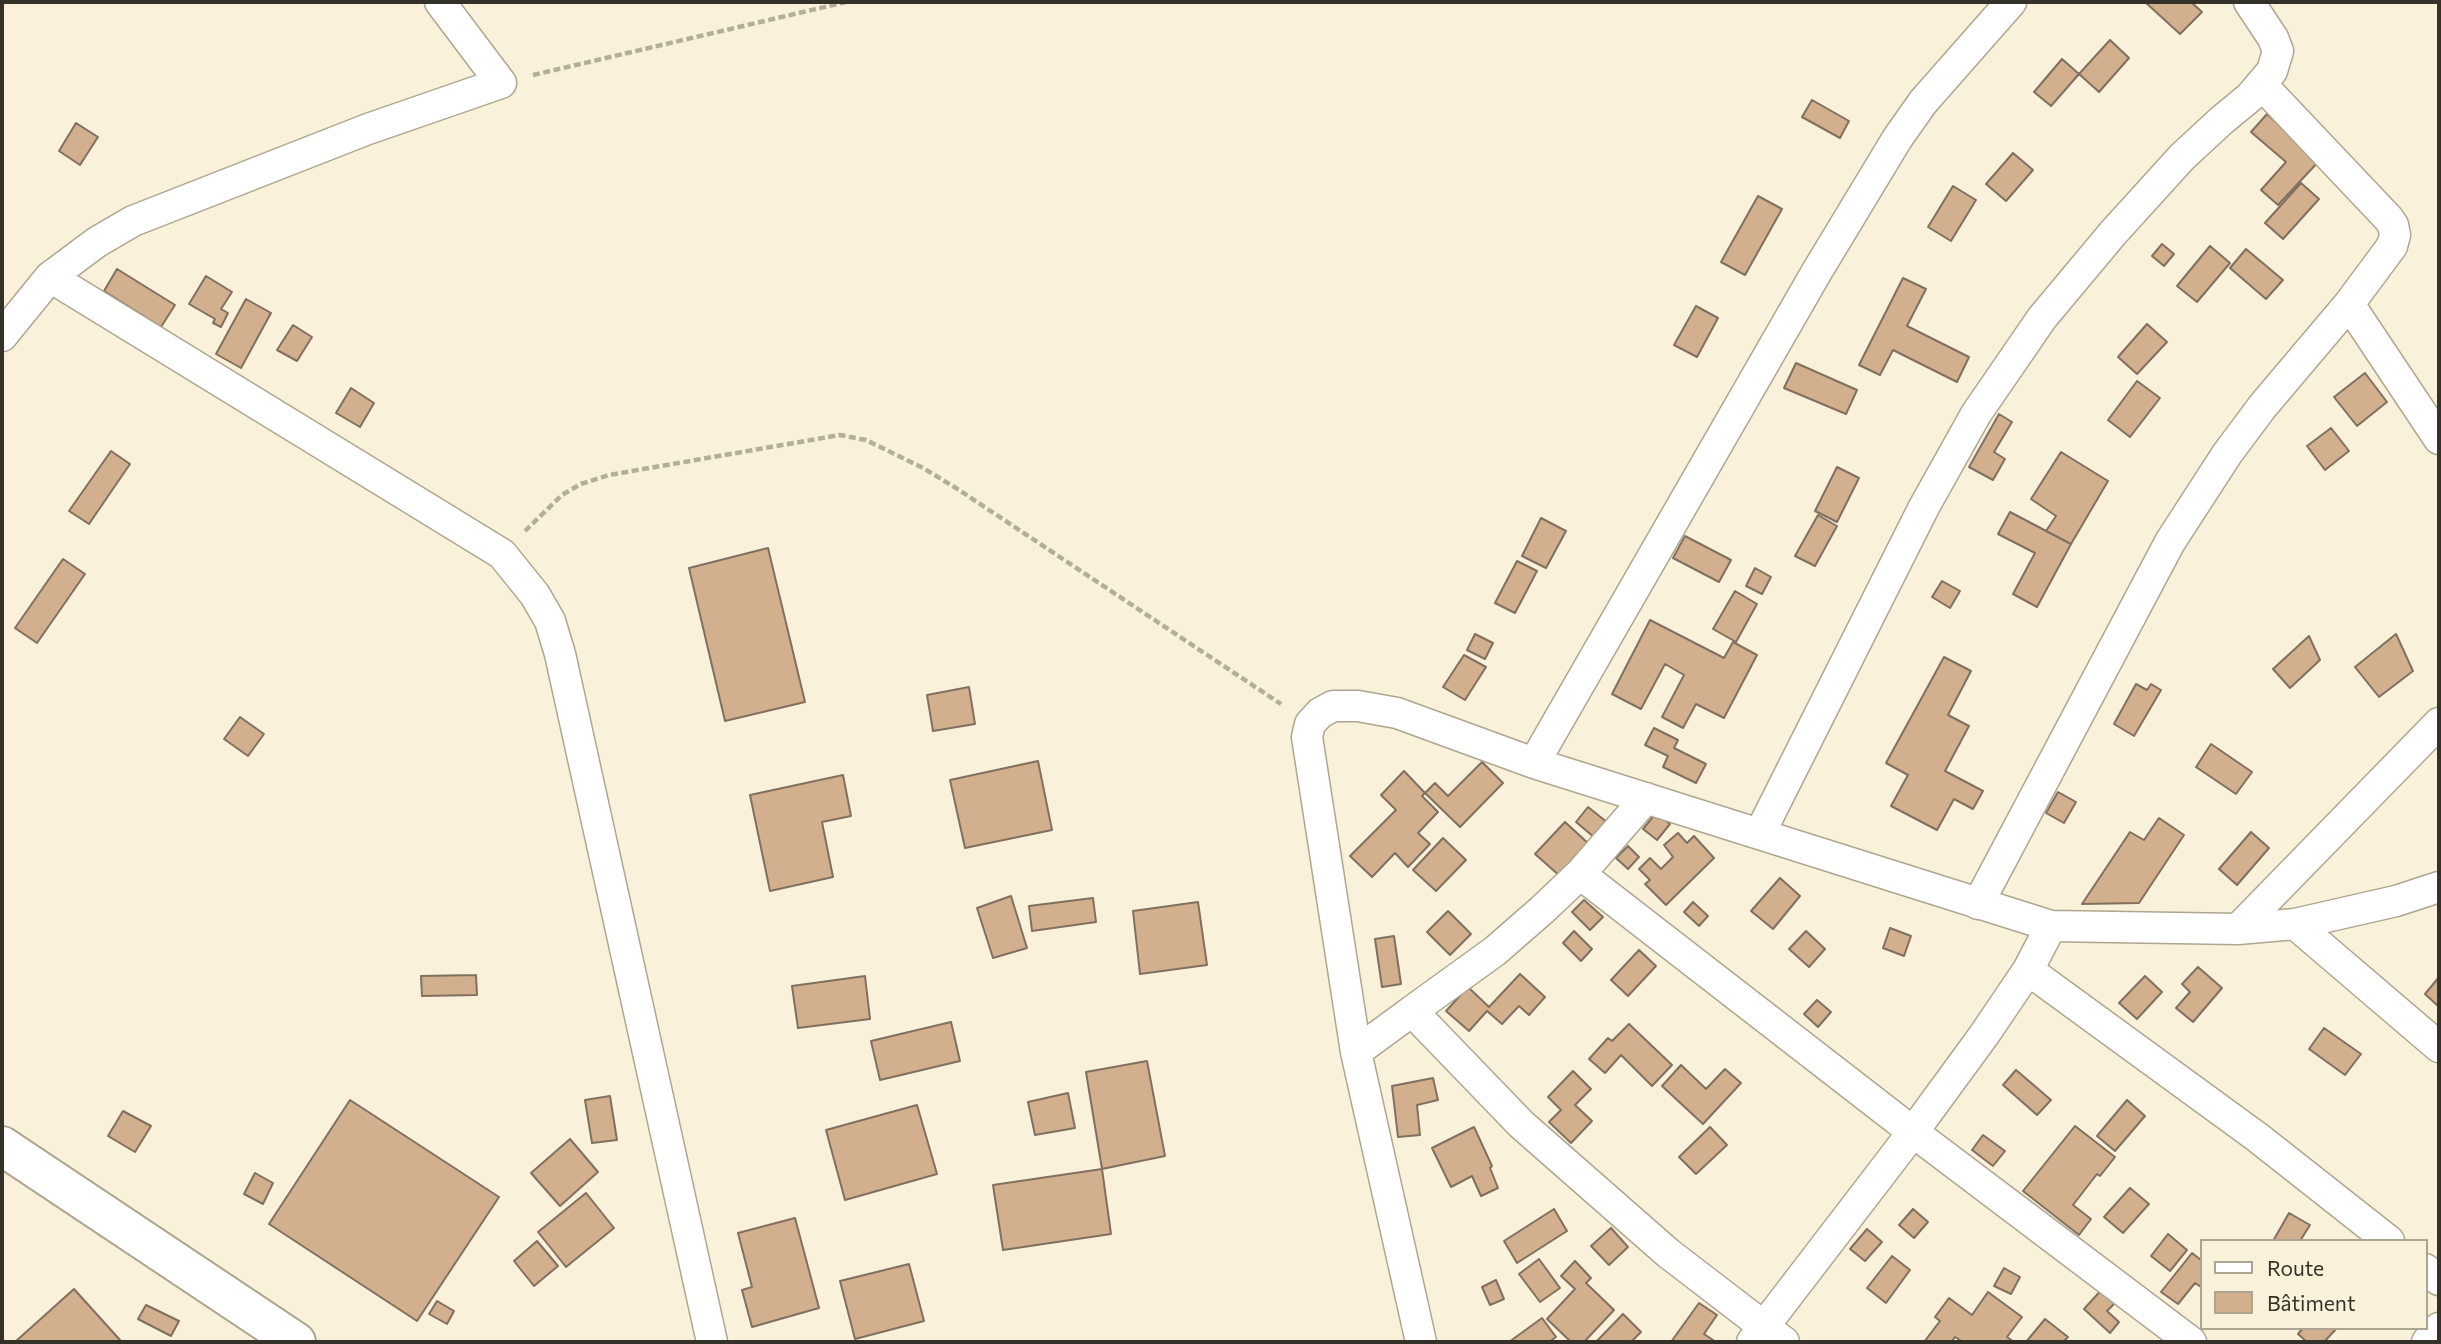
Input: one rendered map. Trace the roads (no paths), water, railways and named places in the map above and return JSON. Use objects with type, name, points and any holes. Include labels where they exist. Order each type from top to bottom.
[{"type":"street","points":[[3,333],[50,277],[97,242],[133,221],[368,129],[501,83],[440,2]]},
{"type":"street","points":[[1534,763],[1896,139],[1923,102],[2011,2]]},
{"type":"street","points":[[1760,833],[1918,518],[1976,414],[2042,318],[2113,233],[2201,139],[2262,85],[2272,71],[2278,51],[2273,38],[2249,2]]},
{"type":"street","points":[[1978,904],[2170,541],[2227,454],[2262,407],[2349,304],[2392,246],[2395,235],[2393,225],[2262,85]]},
{"type":"street","points":[[50,277],[502,554],[535,595],[550,621],[560,654],[712,1342]]},
{"type":"street","points":[[2349,304],[2439,439]]},
{"type":"street","points":[[1421,1342],[1356,1052],[1307,737],[1310,724],[1320,713],[1333,706],[1359,706],[1397,713],[1534,763],[2051,926],[2238,929],[2295,924],[2396,901],[2439,887]]},
{"type":"street","points":[[2238,929],[2439,723]]},
{"type":"street","points":[[1356,1052],[1494,951],[1580,874],[1646,798]]},
{"type":"street","points":[[1580,874],[1913,1132],[2191,1342]]},
{"type":"street","points":[[2295,924],[2439,1047]]},
{"type":"street","points":[[1412,1011],[1521,1124],[1766,1337],[2028,970],[2051,926]]},
{"type":"street","points":[[2028,970],[2257,1137],[2386,1239]]},
{"type":"street","points":[[2,1146],[296,1342]]},
{"type":"street","points":[[2427,1342],[2439,1328]]}]
